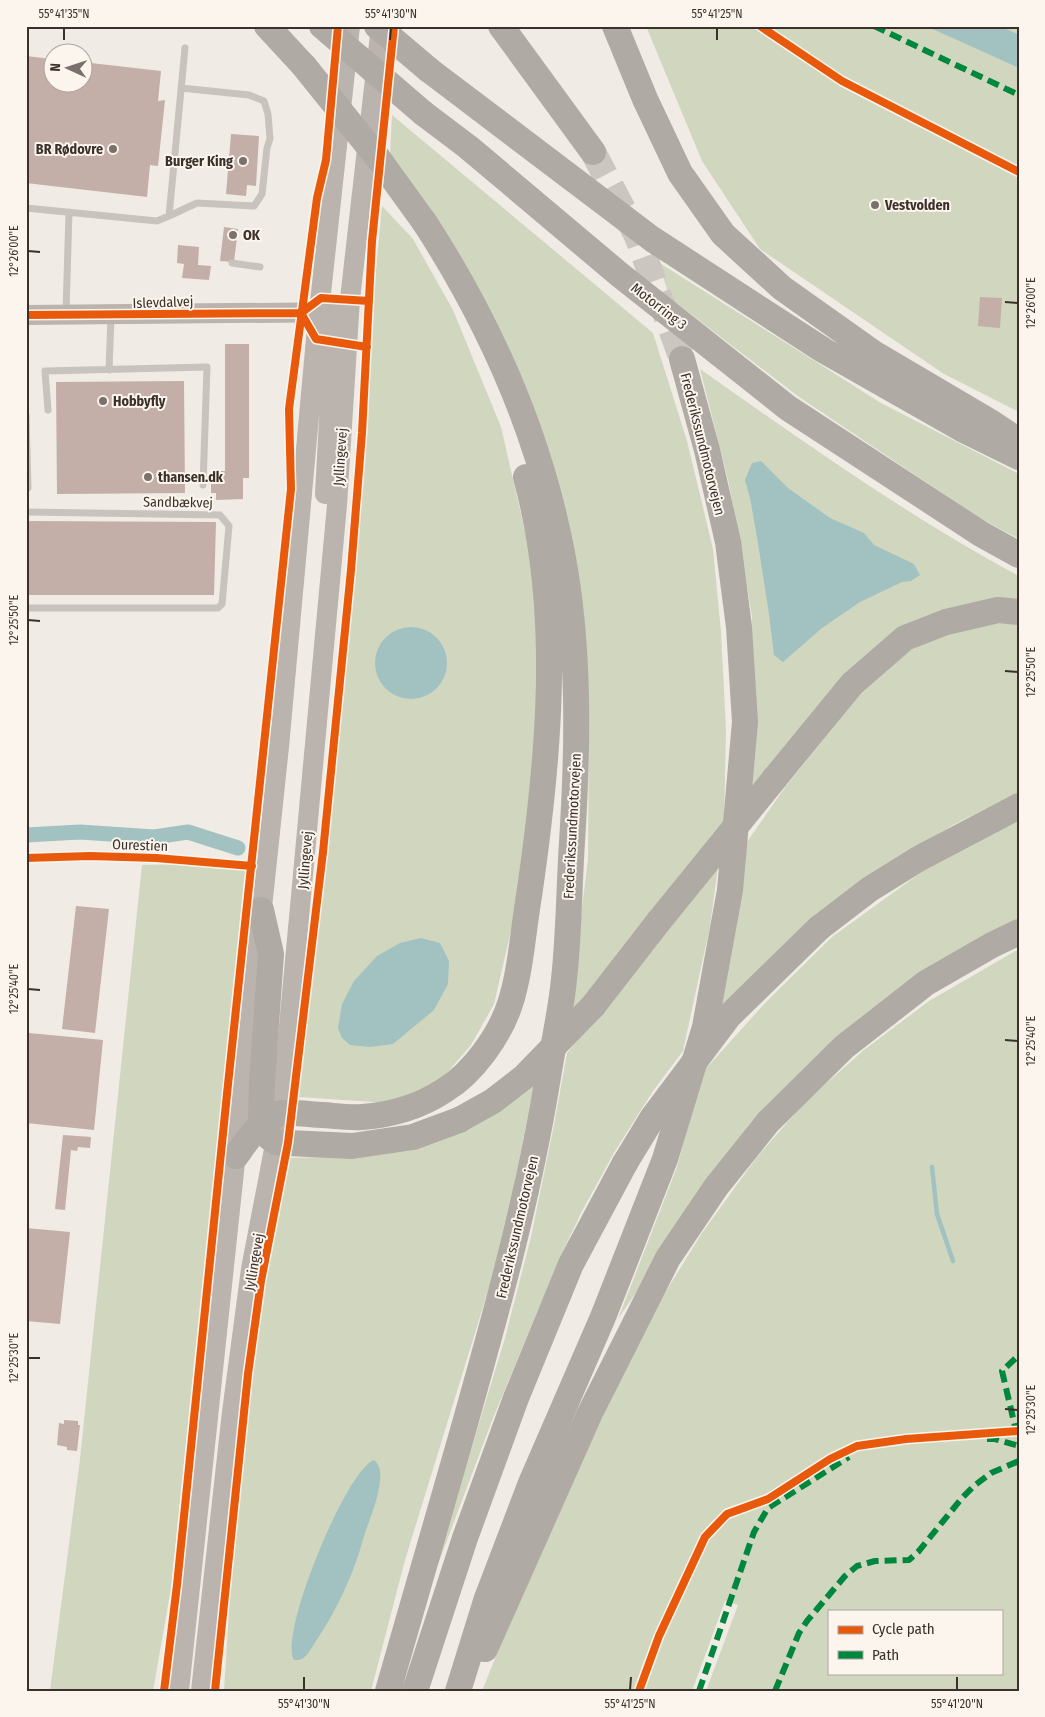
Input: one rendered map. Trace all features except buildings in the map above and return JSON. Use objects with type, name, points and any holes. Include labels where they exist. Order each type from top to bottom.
[{"type":"highway","name":"Frederikssundmotorvejen","points":[[267,26],[304,66],[378,158],[425,224],[460,280],[489,333],[514,390],[535,448],[552,509],[562,555],[570,608],[576,698],[577,766],[564,981],[538,1135],[520,1222],[499,1304],[388,1691]]},
{"type":"highway","name":"Motorring 3","points":[[322,26],[423,113],[475,153],[620,275],[788,408],[981,534],[1019,555]]},
{"type":"highway","points":[[379,26],[428,70],[652,239],[823,350],[962,428],[1019,457]]},
{"type":"highway","points":[[501,26],[593,152]]},
{"type":"highway","points":[[615,26],[645,99],[680,173],[724,234],[782,288],[875,354],[1019,441]]},
{"type":"highway","points":[[236,1156],[273,1126],[395,1112],[446,1090],[478,1061],[497,1034],[510,1004],[517,972],[540,823],[546,751],[549,670],[544,572],[532,498],[511,424],[460,280]]},
{"type":"highway","name":"Frederikssundmotorvejen","points":[[458,1691],[486,1601],[531,1483],[603,1317],[665,1159],[705,1027],[730,890],[745,722],[739,627],[728,542],[707,450],[682,359]]},
{"type":"highway","points":[[273,1126],[352,1146],[413,1137],[459,1120],[493,1101],[524,1077],[593,1006],[659,921],[852,684],[905,638],[946,622],[998,610],[1019,612]]},
{"type":"highway","points":[[415,1691],[465,1538],[516,1398],[571,1264],[625,1163],[653,1117],[729,1016],[819,928],[870,889],[920,858],[1019,806]]},
{"type":"highway","points":[[261,910],[271,954],[262,1082],[273,1126]]},
{"type":"highway","points":[[466,1691],[594,1405],[668,1258],[716,1187],[768,1122],[844,1047],[926,983],[992,945],[1019,932]]},
{"type":"street","name":"Jyllingevej","points":[[179,1689],[279,747],[319,314],[350,26]]},
{"type":"street","name":"Jyllingevej","points":[[201,1691],[232,1412],[273,1126],[329,593],[337,505],[349,312],[379,26]]},
{"type":"street","name":"Islevdalvej","points":[[26,316],[213,313],[319,314],[349,312]]},
{"type":"street","points":[[319,314],[328,318],[334,326],[326,452],[324,542],[329,593]]},
{"type":"lane","points":[[169,216],[186,48]]},
{"type":"lane","points":[[26,208],[157,221],[197,202],[254,206],[262,194],[267,148],[270,139],[268,114],[264,101],[250,96],[182,88]]},
{"type":"lane","points":[[66,315],[69,212]]},
{"type":"lane","points":[[232,263],[260,267]]},
{"type":"lane","points":[[109,370],[111,316]]},
{"type":"lane","points":[[48,410],[45,371],[207,368],[203,485]]},
{"type":"lane","points":[[26,415],[28,488],[26,488]]},
{"type":"lane","name":"Sandbækvej","points":[[26,512],[220,515],[229,526],[222,604],[218,608],[26,608]]},
{"type":"green space","name":"Vestvolden","points":[[646,26],[1019,26],[1019,412],[944,374],[760,249],[702,161]]},
{"type":"green space","points":[[392,115],[653,333],[687,441],[713,549],[721,632],[726,730],[724,825],[569,1015],[588,859],[589,720],[572,541],[390,156]]},
{"type":"green space","points":[[382,206],[413,239],[453,310],[501,427],[533,566],[539,679],[532,795],[513,922],[494,1004],[471,1045],[439,1082],[388,1103],[299,1097]]},
{"type":"green space","points":[[658,262],[881,403],[1019,474],[1019,539],[978,517],[799,397],[670,298]]},
{"type":"green space","points":[[700,369],[817,451],[896,503],[977,553],[1019,576],[1019,600],[953,609],[752,792],[752,616],[729,484]]},
{"type":"green space","points":[[1019,622],[1019,792],[953,825],[854,886],[718,1013],[742,849],[786,786],[861,693],[914,646],[967,625]]},
{"type":"green space","points":[[1019,817],[1019,920],[752,1121],[618,1319],[677,1167],[702,1073],[766,1002],[832,937],[930,866]]},
{"type":"green space","points":[[246,863],[171,1588],[153,1691],[50,1691],[80,1459],[142,865]]},
{"type":"green space","points":[[718,867],[710,926],[683,1051],[653,1091],[615,1151],[582,1211],[562,1253],[493,1418],[428,1591],[505,1338],[531,1237],[567,1053]]},
{"type":"green space","points":[[1019,949],[1019,1691],[706,1691],[738,1605],[725,1601],[692,1691],[482,1691],[539,1549],[652,1314],[702,1233],[757,1157],[804,1103],[864,1050],[929,1001]]},
{"type":"green space","points":[[534,1085],[503,1242],[405,1560],[371,1691],[224,1691],[234,1526],[265,1277],[288,1158],[358,1156]]},
{"type":"water","points":[[926,26],[1000,26],[1019,35],[1019,68]]},
{"type":"water","points":[[761,461],[788,488],[830,518],[864,533],[874,545],[914,564],[920,575],[911,581],[902,582],[860,602],[822,628],[783,662],[774,655],[757,537],[745,480],[752,463]]},
{"type":"water","points":[[411,627],[431,633],[441,643],[447,663],[441,683],[431,693],[411,699],[391,693],[381,683],[375,663],[381,643],[391,633]]},
{"type":"water","points":[[421,938],[440,943],[449,961],[448,984],[434,1010],[393,1044],[370,1047],[350,1045],[342,1038],[338,1028],[342,1004],[354,981],[377,956],[400,943]]},
{"type":"water","points":[[374,1460],[380,1469],[379,1488],[350,1578],[330,1619],[306,1656],[302,1659],[294,1660],[292,1645],[296,1620],[318,1555],[347,1492],[362,1470]]},
{"type":"waterway","points":[[26,835],[80,832],[154,837],[188,832],[238,848]]},
{"type":"waterway","points":[[932,1167],[937,1214],[953,1261]]},
{"type":"tunnel","points":[[593,152],[637,236],[682,359]]},
{"type":"marked path","points":[[874,26],[1019,95]]},
{"type":"marked path","points":[[1017,1435],[1002,1371],[1019,1355]]},
{"type":"marked path","points":[[987,1439],[995,1439],[1019,1446]]},
{"type":"marked path","points":[[699,1691],[754,1532],[768,1508],[849,1457]]},
{"type":"marked path","points":[[775,1691],[799,1633],[845,1576],[857,1566],[875,1561],[909,1560],[974,1486],[991,1473],[1019,1461]]},
{"type":"cycle path","points":[[164,1691],[177,1585],[291,489],[289,409],[317,198],[326,160],[338,26]]},
{"type":"cycle path","points":[[215,1691],[248,1374],[261,1281],[288,1143],[323,852],[351,570],[362,433],[372,241],[394,26]]},
{"type":"cycle path","points":[[760,26],[842,81],[1019,172]]},
{"type":"cycle path","points":[[301,313],[321,298],[369,301]]},
{"type":"cycle path","points":[[301,313],[316,339],[367,347]]},
{"type":"cycle path","points":[[26,315],[301,313]]},
{"type":"cycle path","name":"Ourestien","points":[[26,858],[90,856],[156,858],[252,866]]},
{"type":"cycle path","points":[[639,1691],[659,1636],[705,1537],[727,1514],[768,1499],[830,1459],[857,1446],[906,1439],[1019,1431]]},
{"type":"place","name":"BR Rødovre","points":[[113,149]]},
{"type":"place","name":"Burger King","points":[[243,161]]},
{"type":"place","name":"Vestvolden","points":[[875,205]]},
{"type":"place","name":"OK","points":[[233,235]]},
{"type":"place","name":"Hobbyfly","points":[[103,401]]},
{"type":"place","name":"thansen.dk","points":[[148,477]]}]
